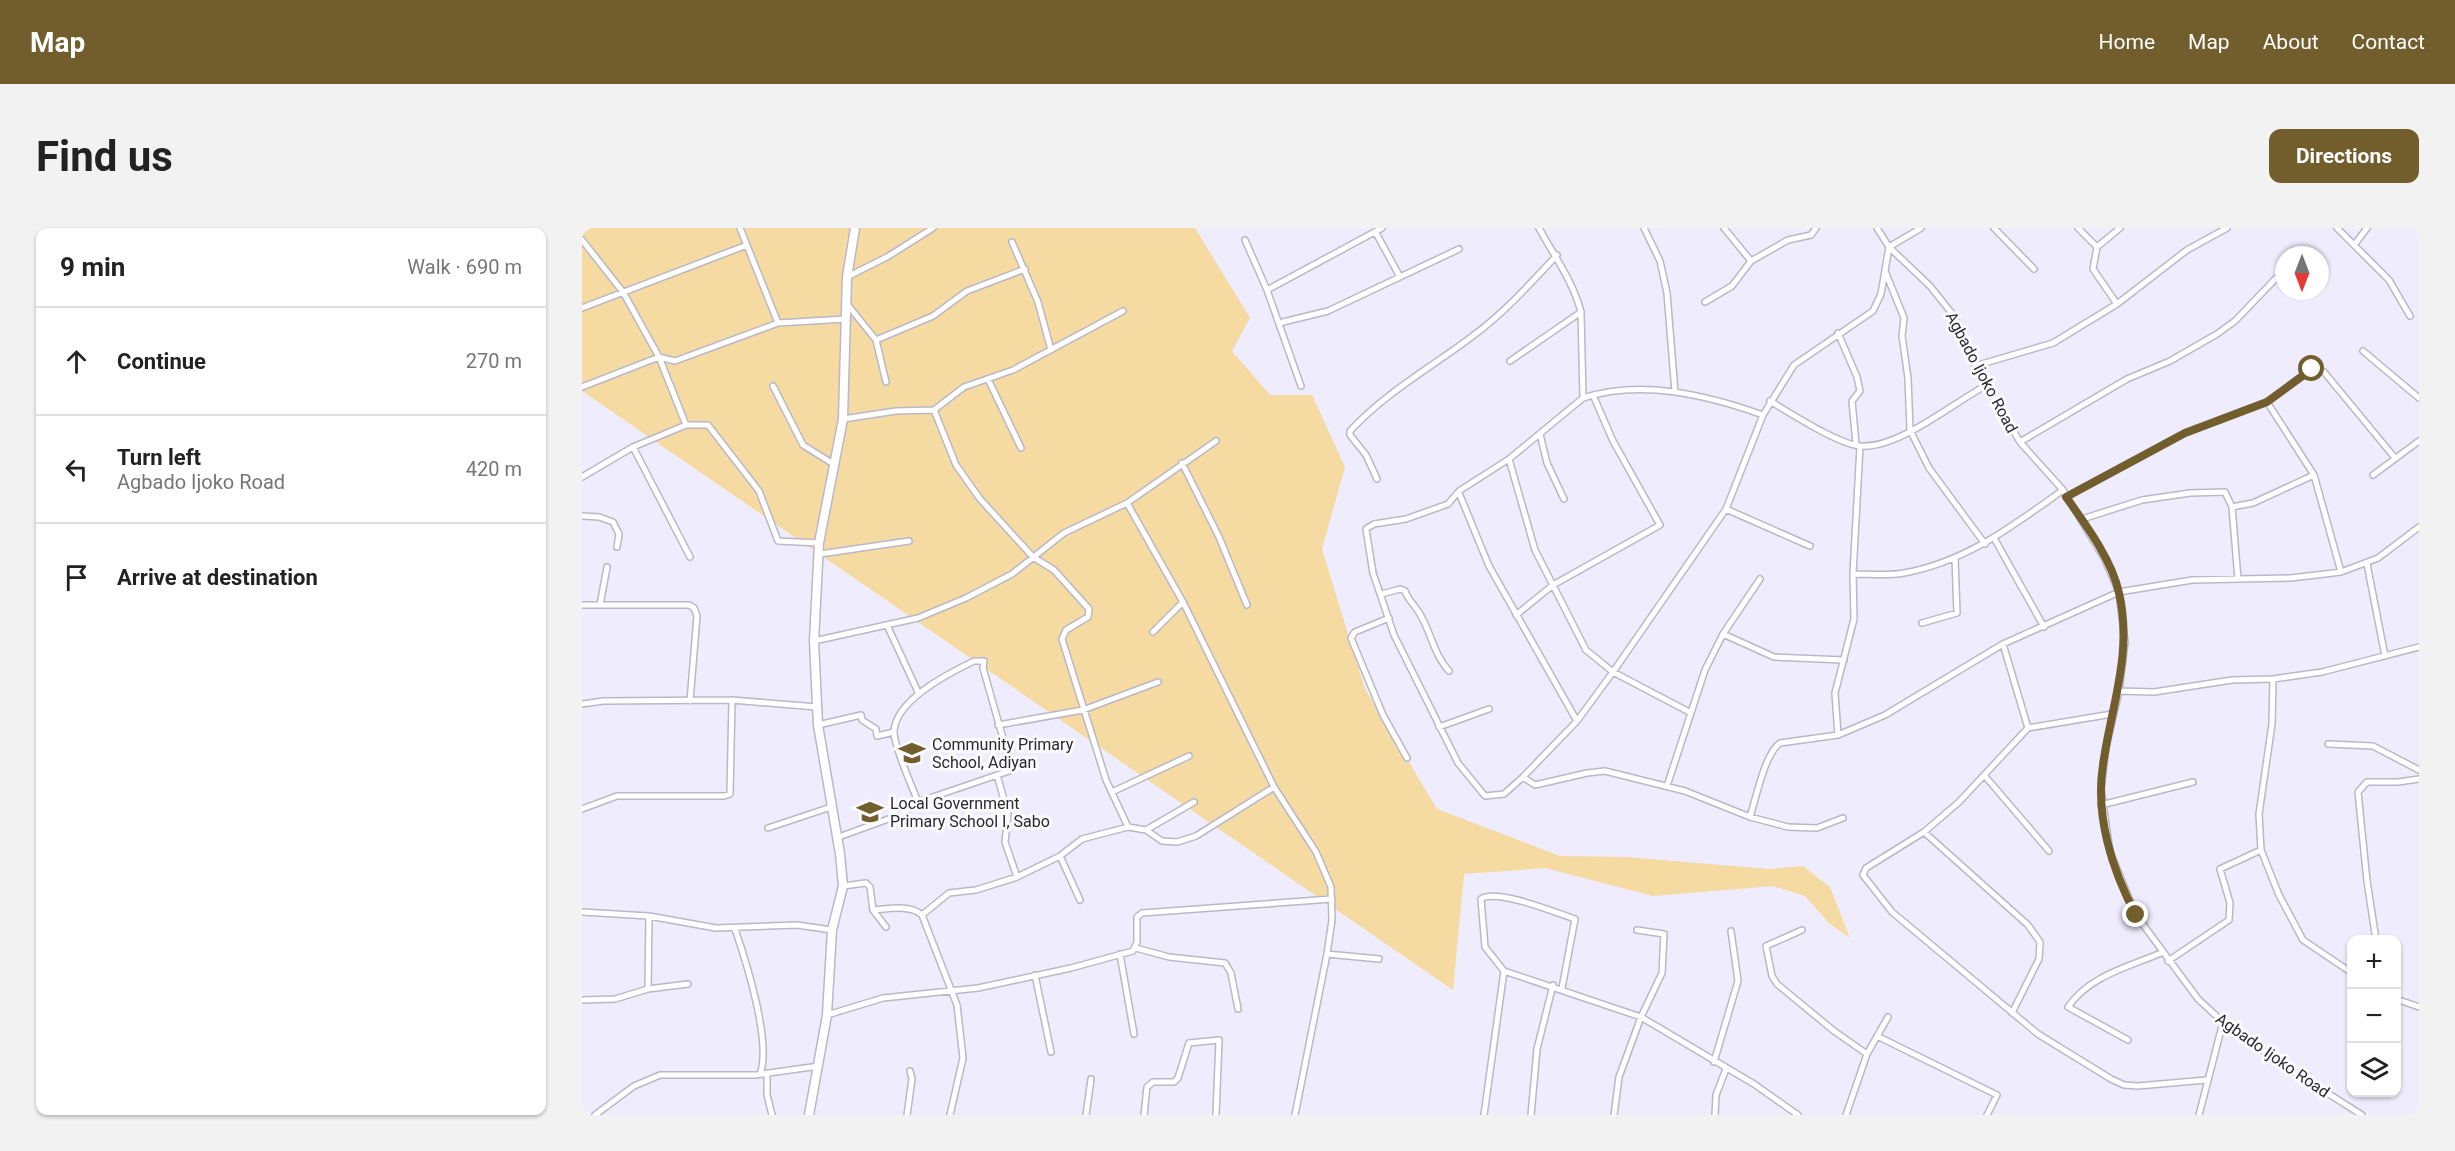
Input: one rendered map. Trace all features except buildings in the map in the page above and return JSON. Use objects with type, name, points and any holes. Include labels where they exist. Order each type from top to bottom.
[{"type":"main road","points":[[810,1115],[827,1015],[832,930],[843,886],[840,854],[835,838],[818,725],[814,640],[819,543],[836,465],[843,418],[847,277],[855,228]]},
{"type":"street","points":[[740,228],[778,323]]},
{"type":"street","points":[[847,277],[887,258],[933,228]]},
{"type":"street","points":[[1267,290],[1382,228]]},
{"type":"street","points":[[1539,228],[1557,255],[1578,298],[1581,312],[1583,398]]},
{"type":"street","points":[[1644,228],[1660,261],[1667,293],[1675,392]]},
{"type":"street","points":[[1724,228],[1751,261]]},
{"type":"street","points":[[1705,302],[1732,286],[1751,261],[1788,240],[1811,235],[1816,228]]},
{"type":"street","name":"Agbado Ijoko Road","points":[[1877,228],[1888,247],[1948,306],[1961,328],[1975,366],[2020,442],[2063,490],[2082,519],[2119,592],[2125,642],[2119,690],[2102,767],[2102,805],[2110,852],[2126,897],[2162,953],[2198,999],[2223,1022],[2277,1061],[2362,1115]]},
{"type":"street","points":[[1763,415],[1719,399],[1675,392],[1636,390],[1593,394],[1583,398],[1509,459],[1459,491],[1448,504],[1406,519],[1374,524],[1366,529],[1373,573],[1389,618],[1438,727],[1458,763],[1485,796],[1504,794],[1577,721],[1726,509],[1763,415],[1794,365],[1873,311],[1881,294],[1888,247],[1921,228]]},
{"type":"street","points":[[1994,228],[2034,269]]},
{"type":"street","points":[[2078,228],[2097,247]]},
{"type":"street","points":[[2117,304],[2092,269],[2097,247],[2120,228]]},
{"type":"street","points":[[1975,366],[2053,343],[2117,304],[2187,250],[2227,228]]},
{"type":"street","points":[[2337,228],[2390,280],[2409,316]]},
{"type":"street","points":[[2355,244],[2367,228]]},
{"type":"street","points":[[1376,232],[1400,277]]},
{"type":"street","points":[[582,240],[624,292],[659,357],[686,425]]},
{"type":"street","points":[[1245,240],[1267,290],[1301,386]]},
{"type":"street","points":[[1012,242],[1038,302],[1051,350]]},
{"type":"street","points":[[582,308],[747,245]]},
{"type":"street","points":[[1279,323],[1328,311],[1459,249]]},
{"type":"street","points":[[1377,479],[1366,455],[1350,435],[1350,431],[1389,394],[1476,334],[1516,298],[1557,255]]},
{"type":"street","points":[[876,340],[933,316],[967,291],[1025,268]]},
{"type":"street","points":[[1885,269],[1904,318],[1902,336],[1908,378],[1910,430],[1929,468],[1985,544]]},
{"type":"street","points":[[2020,442],[2127,379],[2170,360],[2217,334],[2235,321],[2275,280]]},
{"type":"street","points":[[847,304],[876,340],[886,382]]},
{"type":"street","points":[[843,418],[896,411],[934,410],[964,387],[988,379],[1051,350],[1123,311]]},
{"type":"street","points":[[1510,362],[1581,312]]},
{"type":"street","points":[[582,387],[659,357],[675,361],[778,323],[846,319]]},
{"type":"street","points":[[1838,333],[1857,377],[1860,391],[1852,401],[1858,445],[1853,574],[1854,619],[1835,693],[1838,735]]},
{"type":"street","points":[[2363,351],[2419,398]]},
{"type":"street","points":[[2066,497],[2185,433],[2267,402],[2305,373],[2319,369],[2333,381],[2395,458]]},
{"type":"street","points":[[988,379],[1021,448]]},
{"type":"street","points":[[1770,401],[1816,428],[1858,445],[1884,443],[1940,416],[1961,399],[1987,385]]},
{"type":"street","points":[[773,387],[803,446],[836,465]]},
{"type":"street","points":[[1516,615],[1553,585],[1660,525],[1613,441],[1593,394]]},
{"type":"street","points":[[2267,402],[2314,475],[2341,572]]},
{"type":"street","points":[[934,410],[956,465],[985,505],[1034,556],[1054,570],[1089,609],[1088,617],[1066,630],[1062,639],[1083,710],[1112,792],[1128,827]]},
{"type":"street","points":[[582,477],[633,447],[686,425],[708,425],[731,452],[763,499],[778,541],[819,543]]},
{"type":"street","points":[[1539,434],[1547,463],[1564,499]]},
{"type":"street","points":[[814,640],[926,615],[966,598],[1012,574],[1064,533],[1127,503],[1216,441]]},
{"type":"street","points":[[2373,475],[2419,441]]},
{"type":"street","points":[[633,447],[690,557]]},
{"type":"street","points":[[1509,459],[1530,537],[1586,650],[1613,672],[1691,712]]},
{"type":"street","points":[[1182,463],[1219,537],[1247,605]]},
{"type":"street","points":[[2232,507],[2253,503],[2314,475]]},
{"type":"street","points":[[1853,574],[1907,573],[1955,558],[1985,544],[2063,490]]},
{"type":"street","points":[[1459,491],[1485,558],[1577,721]]},
{"type":"street","points":[[2082,519],[2142,500],[2190,493],[2225,492],[2232,507],[2238,579]]},
{"type":"street","points":[[1127,503],[1183,602],[1274,787],[1316,852],[1331,886],[1327,954],[1295,1115]]},
{"type":"street","points":[[1726,509],[1810,546]]},
{"type":"street","points":[[582,516],[599,517],[613,522],[619,534],[617,547]]},
{"type":"street","points":[[1750,817],[1775,747],[1780,743],[1838,735],[1897,709],[2003,644],[2119,592],[2192,580],[2291,578],[2341,572],[2367,564],[2419,527]]},
{"type":"street","points":[[1994,538],[2044,627]]},
{"type":"street","points":[[820,554],[909,541]]},
{"type":"street","points":[[1922,623],[1957,613],[1955,558]]},
{"type":"street","points":[[2367,564],[2385,656]]},
{"type":"street","points":[[600,605],[607,567]]},
{"type":"street","points":[[1667,786],[1705,670],[1723,634],[1760,579]]},
{"type":"street","points":[[1382,594],[1400,589],[1405,591],[1408,600],[1418,612],[1441,663],[1449,671]]},
{"type":"street","points":[[1153,632],[1183,602]]},
{"type":"street","points":[[582,605],[688,605],[694,608],[697,616],[690,701]]},
{"type":"street","points":[[1389,618],[1355,632],[1351,638],[1383,715],[1407,758]]},
{"type":"street","points":[[887,625],[918,692]]},
{"type":"street","points":[[1723,634],[1774,657],[1844,660]]},
{"type":"street","points":[[2003,644],[2028,728]]},
{"type":"street","points":[[2119,690],[2154,692],[2232,680],[2273,679],[2322,672],[2419,648]]},
{"type":"street","points":[[835,838],[902,814],[918,802],[1012,770],[982,668],[984,661],[974,661],[918,692],[898,720],[894,732],[918,802]]},
{"type":"street","points":[[2273,679],[2272,724],[2259,814],[2261,850],[2275,887],[2303,940],[2347,970]]},
{"type":"street","points":[[998,725],[1083,710],[1158,682]]},
{"type":"street","points":[[582,704],[603,700],[732,700],[817,707]]},
{"type":"street","points":[[582,808],[616,796],[724,796],[730,794],[732,700]]},
{"type":"street","points":[[1438,727],[1489,709]]},
{"type":"street","points":[[2112,714],[2028,728],[1984,775],[1924,832],[1866,867],[1863,875],[1892,912],[2038,1034],[2124,1085],[2206,1080]]},
{"type":"street","points":[[818,725],[861,716],[862,720],[876,729],[877,736],[894,732]]},
{"type":"street","points":[[2328,744],[2373,746],[2419,770]]},
{"type":"street","points":[[1112,792],[1189,756]]},
{"type":"street","points":[[1522,777],[1535,785],[1605,771],[1667,786],[1750,817],[1788,827],[1805,829],[1827,826],[1843,818]]},
{"type":"street","points":[[1984,775],[2049,851]]},
{"type":"street","points":[[997,776],[1008,814],[1005,842],[1017,877]]},
{"type":"street","points":[[2375,935],[2367,881],[2358,792],[2367,782],[2419,779]]},
{"type":"street","points":[[2102,805],[2193,782]]},
{"type":"street","points":[[922,915],[949,894],[976,890],[1017,877],[1060,856],[1082,839],[1128,827],[1146,830],[1162,841],[1177,842],[1196,836],[1274,787]]},
{"type":"street","points":[[1146,830],[1194,802]]},
{"type":"street","points":[[768,828],[831,807]]},
{"type":"street","points":[[1924,832],[2021,919],[2040,942],[2039,959],[2012,1013]]},
{"type":"street","points":[[2169,961],[2229,920],[2230,903],[2220,869],[2261,850]]},
{"type":"street","points":[[1060,856],[1080,900]]},
{"type":"street","points":[[843,886],[866,884],[870,887],[873,910],[886,927]]},
{"type":"street","points":[[1562,988],[1575,919],[1537,906],[1489,895],[1481,899],[1485,947],[1503,970],[1562,988],[1641,1017],[1754,1084],[1798,1115]]},
{"type":"street","points":[[1136,948],[1137,917],[1142,913],[1332,899]]},
{"type":"street","points":[[873,910],[918,910],[922,915],[957,1005],[963,1058],[950,1115]]},
{"type":"street","points":[[582,912],[649,916],[697,926],[735,929],[797,925],[832,930]]},
{"type":"street","points":[[648,989],[649,916]]},
{"type":"street","points":[[735,929],[746,960],[763,1043],[760,1074]]},
{"type":"street","points":[[1614,1115],[1619,1077],[1641,1017],[1662,972],[1664,934],[1637,930]]},
{"type":"street","points":[[1802,930],[1766,946],[1772,976],[1777,984],[1834,1031],[1867,1054]]},
{"type":"street","points":[[1714,1062],[1738,981],[1731,931]]},
{"type":"street","points":[[827,1015],[883,999],[951,991],[1035,975],[1136,948],[1169,957],[1225,963],[1231,973],[1238,1009]]},
{"type":"street","points":[[2128,1040],[2068,1006],[2078,992],[2090,984],[2162,953]]},
{"type":"street","points":[[1120,954],[1134,1034]]},
{"type":"street","points":[[1327,954],[1378,959]]},
{"type":"street","points":[[1484,1115],[1503,970]]},
{"type":"street","points":[[1035,975],[1051,1052]]},
{"type":"street","points":[[582,1000],[615,999],[648,989],[688,984]]},
{"type":"street","points":[[1532,1115],[1537,1049],[1553,985]]},
{"type":"street","points":[[2401,1000],[2419,1007]]},
{"type":"street","points":[[1846,1115],[1867,1054],[1888,1017]]},
{"type":"street","points":[[2199,1115],[2206,1080],[2222,1036],[2223,1022]]},
{"type":"street","points":[[1877,1036],[1997,1095],[1987,1115]]},
{"type":"street","points":[[1144,1115],[1147,1087],[1153,1082],[1174,1082],[1178,1078],[1189,1043],[1219,1040],[1216,1115]]},
{"type":"street","points":[[595,1115],[634,1086],[660,1075],[760,1074],[819,1066]]},
{"type":"street","points":[[1715,1115],[1716,1095],[1726,1069]]},
{"type":"street","points":[[907,1115],[912,1079],[909,1071]]},
{"type":"street","points":[[767,1073],[767,1095],[772,1115]]},
{"type":"street","points":[[1086,1115],[1091,1079]]},
{"type":"shaded area","points":[[582,228],[1195,228],[1250,318],[1232,351],[1270,395],[1312,395],[1345,467],[1322,549],[1365,689],[1437,809],[1560,856],[1625,857],[1769,869],[1803,866],[1830,887],[1850,938],[1830,924],[1805,896],[1773,886],[1653,896],[1545,868],[1464,874],[1453,990],[582,391]]},
{"type":"place","name":"Community Primary School, Adiyan","points":[[912,753]]},
{"type":"place","name":"Local Government Primary School I, Sabo","points":[[870,812]]},
{"type":"route","points":[[2136,915],[2126,897],[2110,852],[2101,789],[2102,767],[2119,690],[2125,642],[2119,592],[2104,558],[2082,519],[2066,497],[2185,433],[2267,402],[2312,369]]}]
